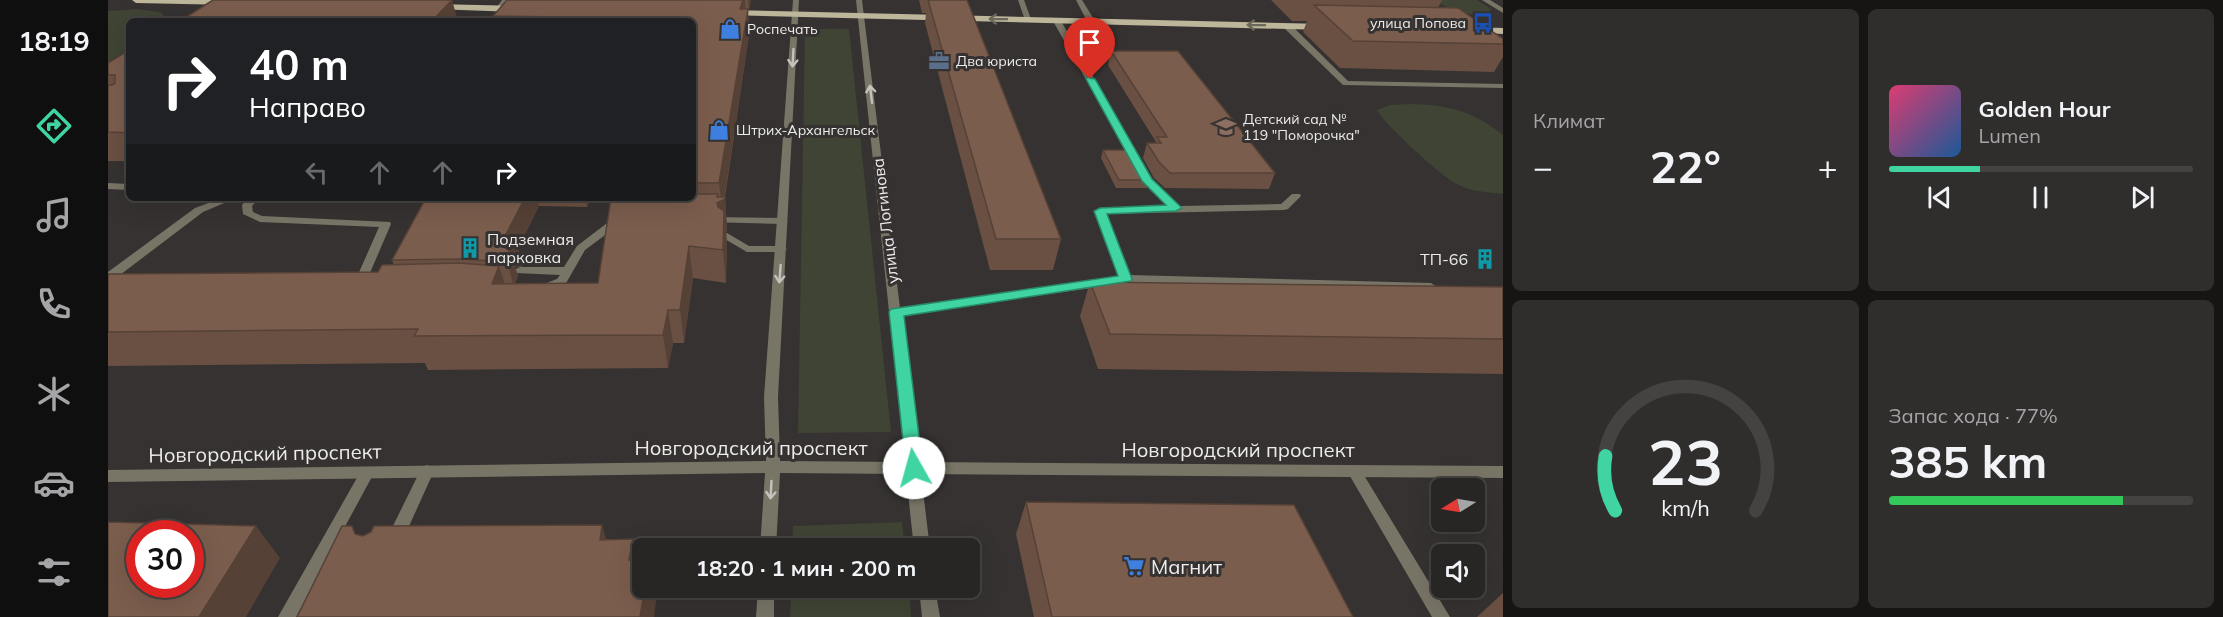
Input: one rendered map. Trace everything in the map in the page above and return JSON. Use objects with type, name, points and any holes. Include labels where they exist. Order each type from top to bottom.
[{"type":"main road","points":[[136,0],[241,2]]},
{"type":"main road","points":[[426,6],[440,3],[452,7],[534,9]]},
{"type":"main road","points":[[724,13],[1335,27]]},
{"type":"main road","points":[[1465,30],[1503,31]]},
{"type":"street","points":[[499,8],[506,0]]},
{"type":"street","points":[[769,538],[772,467],[771,397],[796,0]]},
{"type":"street","name":"улица Логинова","points":[[859,0],[921,538]]},
{"type":"street","points":[[1021,0],[1029,20]]},
{"type":"street","points":[[1079,0],[1091,21]]},
{"type":"street","points":[[1485,0],[1503,11]]},
{"type":"street","points":[[203,12],[221,1]]},
{"type":"street","points":[[441,18],[452,7]]},
{"type":"street","points":[[1057,21],[1148,181],[1176,208]]},
{"type":"street","points":[[1287,26],[1346,83],[1503,86]]},
{"type":"street","points":[[108,186],[126,187]]},
{"type":"street","points":[[1126,279],[1100,211],[1284,207],[1296,196]]},
{"type":"street","points":[[108,278],[199,210],[223,201]]},
{"type":"street","points":[[251,201],[247,206],[248,214],[260,219],[386,224],[356,292]]},
{"type":"street","points":[[530,294],[561,282],[581,248],[626,219],[628,201]]},
{"type":"street","points":[[703,220],[783,221]]},
{"type":"street","points":[[727,236],[747,249],[782,249]]},
{"type":"street","points":[[520,271],[567,271]]},
{"type":"street","points":[[896,312],[1126,279],[1444,287]]},
{"type":"street","name":"Новгородский проспект","points":[[108,476],[772,467],[1503,472]]},
{"type":"street","points":[[389,550],[427,471]]},
{"type":"street","points":[[1354,471],[1441,617]]},
{"type":"street","points":[[287,617],[367,472]]},
{"type":"street","points":[[765,617],[766,598]]},
{"type":"street","points":[[928,598],[931,617]]},
{"type":"green space","points":[[1434,0],[1477,0],[1491,9],[1488,13],[1467,14]]},
{"type":"green space","points":[[137,9],[160,12],[164,16],[163,18],[126,18],[126,51],[108,62],[108,11]]},
{"type":"green space","points":[[805,29],[849,29],[891,432],[798,433]]},
{"type":"green space","points":[[1409,104],[1459,110],[1470,114],[1503,135],[1503,194],[1468,189],[1457,184],[1401,138],[1377,110],[1390,105]]},
{"type":"green space","points":[[902,522],[904,538],[792,538],[793,526]]},
{"type":"green space","points":[[791,598],[910,598],[911,617],[790,617]]},
{"type":"building","points":[[213,0],[452,0],[435,18],[185,18]]},
{"type":"building","points":[[507,0],[743,0],[740,9],[748,9],[719,183],[696,183],[696,18],[493,16]]},
{"type":"building","points":[[928,0],[967,0],[1061,239],[996,239]]},
{"type":"building","points":[[1314,5],[1458,8],[1503,39],[1503,44],[1353,41]]},
{"type":"building","points":[[1111,51],[1178,51],[1275,173],[1170,173],[1159,162],[1147,143],[1161,143],[1157,137],[1167,137]]},
{"type":"building","points":[[126,52],[126,133],[108,132],[108,85],[115,83],[115,75],[108,75],[108,63]]},
{"type":"building","points":[[1103,150],[1130,150],[1149,180],[1119,180]]},
{"type":"building","points":[[696,194],[718,194],[717,197],[725,197],[717,203],[718,207],[724,211],[723,250],[689,246],[680,310],[668,310],[663,335],[414,336],[418,329],[108,332],[108,274],[378,272],[382,265],[458,263],[499,266],[492,284],[598,283],[611,201],[696,201]]},
{"type":"building","points":[[424,201],[523,201],[503,240],[516,239],[504,247],[511,252],[507,262],[462,259],[392,260]]},
{"type":"building","points":[[1090,282],[1503,287],[1503,339],[1110,334]]},
{"type":"building","points":[[1026,502],[1294,505],[1353,617],[1052,617]]},
{"type":"building","points":[[108,522],[126,522],[126,598],[204,598],[204,525],[256,526],[199,617],[108,617]]},
{"type":"building","points":[[602,525],[600,540],[632,539],[629,560],[632,560],[632,598],[643,598],[640,617],[297,617],[342,526],[352,526],[355,534],[363,536],[371,532],[374,526]]},
{"type":"place","name":"улица Попова","points":[[1483,23]]},
{"type":"place","name":"Роспечать","points":[[730,29]]},
{"type":"place","name":"Два юриста","points":[[939,61]]},
{"type":"place","name":"Детский сад № 119 \"Поморочка\"","points":[[1226,127]]},
{"type":"place","name":"Штрих-Архангельск","points":[[719,130]]},
{"type":"place","name":"Подземная парковка","points":[[470,248]]},
{"type":"place","name":"ТП-66","points":[[1485,259]]},
{"type":"place","name":"Магнит","points":[[1134,566]]},
{"type":"route","points":[[914,468],[896,312],[1126,279],[1100,211],[1176,208],[1148,181],[1090,79]]}]
